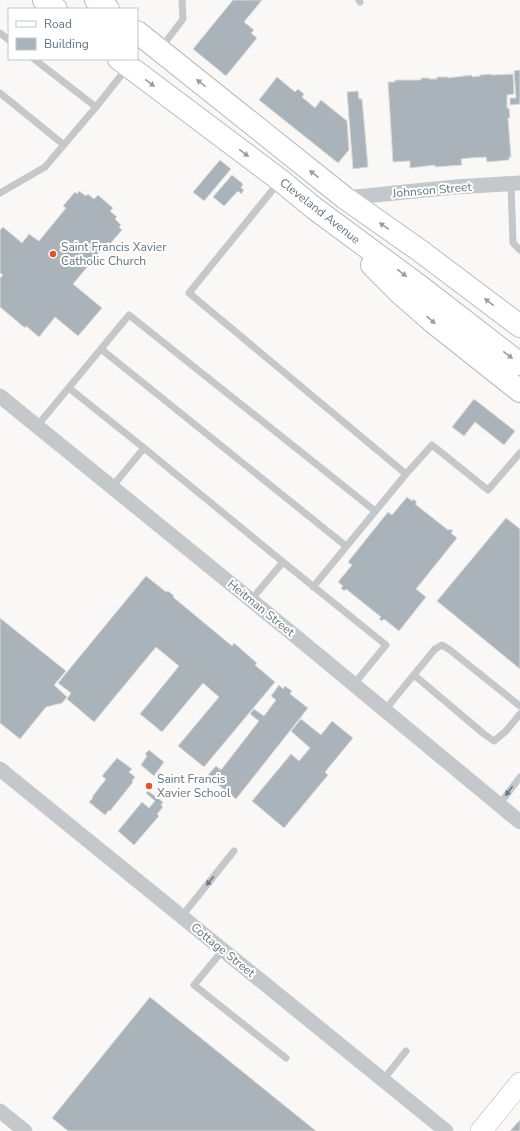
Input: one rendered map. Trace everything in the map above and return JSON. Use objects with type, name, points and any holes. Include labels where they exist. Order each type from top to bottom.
[{"type":"main road","points":[[44,0],[55,8]]},
{"type":"main road","points":[[96,0],[107,8]]},
{"type":"main road","points":[[138,33],[345,198],[419,250],[520,326]]},
{"type":"main road","name":"Cleveland Avenue","points":[[124,63],[280,180],[314,208],[422,288],[520,364]]},
{"type":"main road","points":[[314,208],[401,294],[433,322],[520,391]]},
{"type":"main road","points":[[481,1131],[520,1083]]},
{"type":"street","name":"Johnson Street","points":[[345,198],[455,187],[516,183]]},
{"type":"street","name":"Heitman Street","points":[[0,396],[354,684],[520,822]]},
{"type":"street","name":"Cottage Street","points":[[0,769],[446,1131]]},
{"type":"street","points":[[0,1111],[25,1131]]},
{"type":"lane","points":[[159,50],[183,19],[180,2]]},
{"type":"lane","points":[[0,33],[8,39]]},
{"type":"lane","points":[[35,60],[96,107]]},
{"type":"lane","points":[[0,192],[45,167],[96,107],[124,63]]},
{"type":"lane","points":[[0,93],[64,145]]},
{"type":"lane","points":[[280,180],[189,293],[406,474]]},
{"type":"lane","points":[[516,183],[517,243],[520,250]]},
{"type":"lane","points":[[37,426],[129,316],[375,511]]},
{"type":"lane","points":[[101,349],[346,546]]},
{"type":"lane","points":[[68,388],[144,448],[312,587],[386,645],[354,684]]},
{"type":"lane","points":[[312,587],[432,445],[488,490],[520,452]]},
{"type":"lane","points":[[112,486],[144,448]]},
{"type":"lane","points":[[251,600],[283,562]]},
{"type":"lane","points":[[385,710],[435,649],[442,645],[520,706]]},
{"type":"lane","points":[[414,674],[494,741],[506,731],[520,714]]},
{"type":"lane","points":[[499,805],[520,777]]},
{"type":"lane","points":[[182,916],[234,851]]},
{"type":"lane","points":[[223,950],[194,985],[286,1058]]},
{"type":"lane","points":[[383,1080],[406,1051]]},
{"type":"building","points":[[233,0],[262,0],[244,22],[254,30],[251,33],[257,38],[226,76],[193,49]]},
{"type":"building","points":[[520,70],[520,104],[510,105],[510,98],[516,98],[514,71]]},
{"type":"building","points":[[491,74],[513,74],[514,94],[507,95],[507,108],[509,108],[510,118],[508,118],[511,157],[509,157],[509,160],[487,162],[486,157],[470,158],[461,159],[462,165],[435,167],[435,165],[410,168],[410,161],[393,162],[388,82],[395,82],[395,80],[421,80],[421,78],[437,79],[437,77],[448,78],[472,75],[472,77]]},
{"type":"building","points":[[277,77],[295,92],[298,89],[304,94],[302,97],[315,108],[321,100],[347,121],[349,150],[338,163],[259,100]]},
{"type":"building","points":[[358,91],[359,99],[362,99],[368,167],[353,169],[347,92]]},
{"type":"building","points":[[220,160],[231,169],[204,201],[193,192]]},
{"type":"building","points":[[232,175],[243,184],[241,188],[244,190],[241,194],[238,191],[224,206],[213,197]]},
{"type":"building","points":[[79,191],[86,196],[88,194],[94,199],[98,195],[113,208],[110,211],[117,217],[115,219],[121,225],[119,227],[122,230],[110,244],[108,242],[73,284],[102,308],[78,336],[55,317],[39,337],[26,326],[25,328],[0,307],[0,278],[3,275],[0,273],[0,230],[3,227],[22,243],[29,234],[39,241],[66,208],[63,206],[75,192],[77,194]]},
{"type":"building","points":[[474,399],[515,431],[504,445],[475,422],[464,436],[452,427]]},
{"type":"building","points":[[407,497],[412,501],[413,499],[417,502],[415,504],[448,530],[450,529],[453,531],[451,533],[457,538],[416,589],[426,597],[399,631],[384,619],[382,621],[379,619],[381,617],[346,589],[344,591],[341,588],[343,586],[338,582],[352,565],[348,562],[388,512],[392,515]]},
{"type":"building","points":[[506,518],[520,529],[520,669],[437,601]]},
{"type":"building","points":[[146,576],[166,592],[168,591],[174,596],[173,597],[232,646],[234,643],[257,663],[255,665],[275,682],[204,767],[178,746],[219,697],[203,683],[162,732],[140,714],[179,666],[156,647],[94,722],[67,699],[71,693],[58,683]]},
{"type":"building","points":[[0,618],[66,671],[54,685],[67,697],[62,703],[46,707],[20,739],[0,723]]},
{"type":"building","points":[[279,685],[283,689],[285,686],[292,691],[290,694],[308,708],[236,799],[207,776],[216,766],[221,770],[259,721],[250,714],[254,709],[264,716],[276,700],[271,696]]},
{"type":"building","points":[[301,719],[321,735],[332,721],[353,738],[325,772],[328,775],[284,828],[252,801],[291,754],[299,761],[310,748],[291,731]]},
{"type":"building","points":[[149,750],[164,762],[154,776],[141,765],[147,756],[145,754]]},
{"type":"building","points":[[117,758],[132,769],[129,772],[135,777],[132,781],[133,782],[110,811],[109,810],[105,815],[89,802],[106,779],[102,776]]},
{"type":"building","points":[[148,791],[163,802],[161,805],[163,807],[157,814],[159,816],[134,845],[118,831],[142,802],[149,808],[155,801],[146,793]]},
{"type":"building","points":[[150,997],[316,1131],[68,1131],[52,1118]]},
{"type":"building","points":[[520,1120],[520,1131],[510,1131]]},
{"type":"place","name":"Saint Francis Xavier Catholic Church","points":[[53,254]]},
{"type":"place","name":"Saint Francis Xavier School","points":[[149,786]]}]
